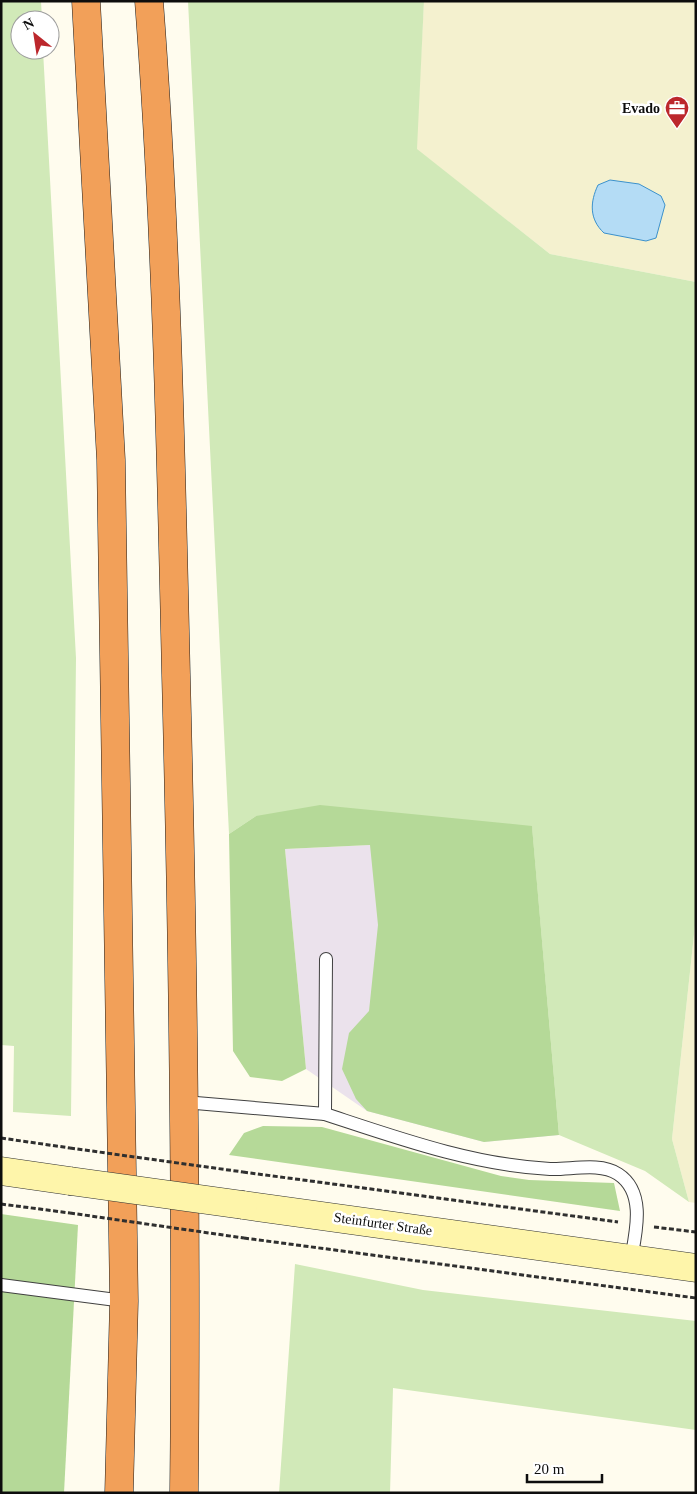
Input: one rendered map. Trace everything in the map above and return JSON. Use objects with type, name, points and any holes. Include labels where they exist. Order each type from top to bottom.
[{"type":"highway","points":[[86,1],[111,460],[124,1301],[119,1493]]},
{"type":"highway","points":[[149,1],[158,116],[171,454],[183,984],[184,1493]]},
{"type":"main road","name":"Steinfurter Straße","points":[[1,1171],[696,1268]]},
{"type":"lane","points":[[325,1114],[326,959]]},
{"type":"lane","points":[[184,1102],[325,1114],[396,1138],[454,1153],[509,1164],[551,1169],[591,1168],[618,1173],[626,1181],[635,1198],[637,1225],[631,1259]]},
{"type":"lane","points":[[1,1285],[124,1301]]},
{"type":"path","points":[[1,1138],[696,1232]]},
{"type":"path","points":[[1,1204],[696,1298]]},
{"type":"shaded area","points":[[424,1],[696,1],[696,282],[550,254],[416,149]]},
{"type":"shaded area","points":[[370,845],[559,1135],[484,1142],[367,1111],[306,1069],[285,849]]},
{"type":"shaded area","points":[[696,916],[696,1203],[689,1202],[672,1139]]},
{"type":"green space","points":[[1,1],[41,1],[41,10],[10,10],[10,60],[44,60],[76,658],[71,1116],[13,1112],[14,1046],[1,1045]]},
{"type":"green space","points":[[188,1],[424,1],[417,149],[550,254],[696,282],[696,916],[672,1139],[689,1202],[645,1171],[559,1135],[532,827],[256,816],[229,834]]},
{"type":"green space","points":[[320,805],[532,826],[559,1135],[484,1142],[367,1111],[356,1099],[342,1069],[349,1033],[369,1011],[378,925],[370,845],[285,849],[306,1069],[282,1081],[250,1077],[233,1051],[229,834],[256,816]]},
{"type":"green space","points":[[263,1126],[322,1127],[501,1176],[529,1180],[614,1183],[620,1211],[229,1155],[244,1133]]},
{"type":"green space","points":[[1,1214],[78,1225],[64,1493],[1,1493]]},
{"type":"green space","points":[[295,1264],[423,1290],[696,1321],[696,1430],[393,1388],[390,1493],[279,1493]]},
{"type":"water","points":[[610,180],[639,184],[661,196],[665,205],[656,238],[646,241],[604,233],[599,228],[593,216],[593,198],[598,185]]},
{"type":"place","name":"Evado","points":[[677,129]]}]
